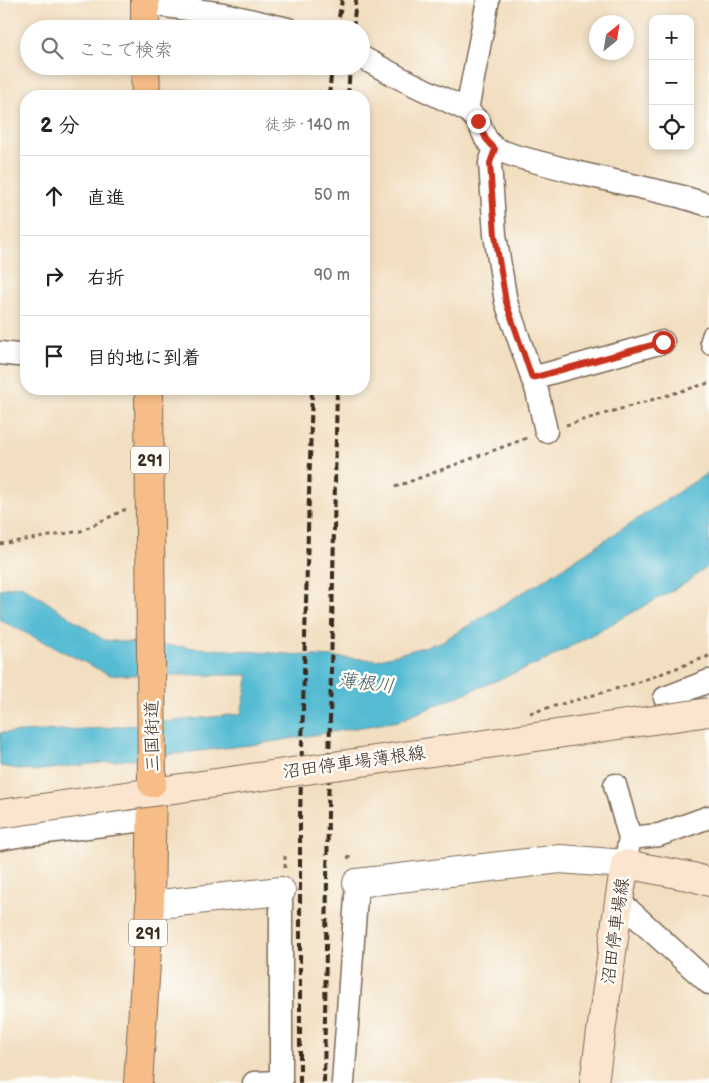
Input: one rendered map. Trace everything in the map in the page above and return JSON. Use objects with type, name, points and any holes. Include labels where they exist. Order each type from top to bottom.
[{"type":"highway","points":[[145,75],[146,90]]},
{"type":"highway","name":"三国街道","points":[[138,1083],[150,905],[152,818],[149,395]]},
{"type":"main road","name":"沼田停車場薄根線","points":[[0,814],[709,712]]},
{"type":"main road","name":"沼田停車場線","points":[[594,1083],[619,901],[628,851],[709,882]]},
{"type":"street","points":[[467,110],[488,0]]},
{"type":"street","points":[[145,10],[223,14],[249,20]]},
{"type":"street","points":[[370,62],[467,110],[478,121],[486,139],[495,149],[579,173],[679,196],[709,205]]},
{"type":"street","points":[[495,149],[490,163],[495,235],[506,302],[537,391],[546,431]]},
{"type":"street","points":[[532,378],[663,342]]},
{"type":"street","points":[[0,353],[20,355]]},
{"type":"street","points":[[665,698],[709,681]]},
{"type":"street","points":[[615,785],[628,851]]},
{"type":"street","points":[[344,1083],[357,883],[628,851],[659,835],[709,817]]},
{"type":"street","points":[[0,839],[152,818]]},
{"type":"street","points":[[150,905],[281,891],[281,1082],[254,1083]]},
{"type":"street","points":[[619,901],[709,983]]},
{"type":"lane","points":[[708,348],[706,341],[709,332]]},
{"type":"path","points":[[0,544],[81,531],[150,497]]},
{"type":"path","points":[[527,713],[636,683],[709,656]]},
{"type":"water","name":"薄根川","points":[[709,472],[709,565],[686,583],[546,660],[398,721],[258,744],[32,771],[0,766],[0,733],[106,728],[241,714],[249,675],[110,675],[0,620],[0,589],[21,585],[104,640],[377,660],[441,642],[547,578]]},
{"type":"railway","points":[[339,20],[342,0]]},
{"type":"railway","points":[[354,20],[356,0]]},
{"type":"railway","points":[[330,90],[331,75]]},
{"type":"railway","points":[[348,90],[349,75]]},
{"type":"railway","points":[[300,1083],[300,815],[312,395]]},
{"type":"railway","points":[[324,1083],[337,395]]},
{"type":"route","points":[[478,121],[486,139],[495,149],[490,163],[495,235],[506,302],[532,378],[663,342]]}]
